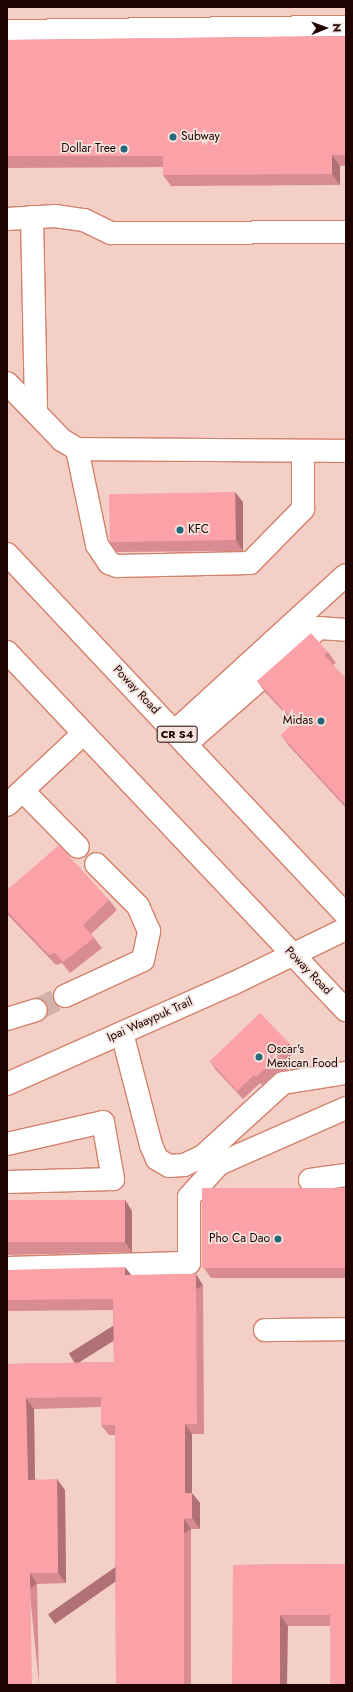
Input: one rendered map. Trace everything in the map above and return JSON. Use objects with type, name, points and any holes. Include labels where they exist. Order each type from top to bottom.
[{"type":"main road","points":[[7,31],[346,27]]},
{"type":"main road","points":[[7,219],[32,217],[84,220],[112,233],[346,232]]},
{"type":"main road","points":[[32,217],[36,413]]},
{"type":"main road","points":[[7,383],[62,440],[77,449],[346,451]]},
{"type":"main road","points":[[77,449],[97,545],[109,563],[117,566],[250,563],[303,509],[303,451]]},
{"type":"main road","name":"Poway Road","points":[[7,554],[346,915]]},
{"type":"main road","points":[[181,738],[346,575]]},
{"type":"main road","points":[[181,738],[319,628],[346,630]]},
{"type":"main road","name":"Poway Road","points":[[7,652],[291,954],[346,1010]]},
{"type":"main road","points":[[78,847],[15,798],[83,734]]},
{"type":"main road","points":[[65,996],[143,960],[149,931],[138,906],[96,864]]},
{"type":"main road","name":"Ipai Waaypuk Trail","points":[[7,1084],[122,1033],[346,928]]},
{"type":"main road","points":[[7,1019],[36,1010]]},
{"type":"main road","points":[[122,1033],[151,1145],[157,1159],[169,1166],[184,1166],[203,1156],[287,1082],[346,1073]]},
{"type":"main road","points":[[7,1268],[189,1263],[189,1197],[219,1164],[346,1108]]},
{"type":"main road","points":[[7,1144],[102,1122],[113,1179],[7,1182]]},
{"type":"main road","points":[[310,1180],[346,1175]]},
{"type":"main road","points":[[265,1330],[346,1329]]},
{"type":"building","points":[[346,36],[346,155],[332,155],[332,174],[163,175],[163,156],[7,156],[7,40]]},
{"type":"building","name":"KFC","points":[[235,492],[236,540],[110,542],[109,494]]},
{"type":"building","name":"Midas","points":[[311,633],[328,652],[324,655],[346,679],[346,806],[281,735],[295,722],[257,681]]},
{"type":"building","points":[[59,845],[109,900],[83,925],[94,938],[63,962],[55,953],[49,955],[7,911],[7,890]]},
{"type":"building","name":"Oscar's Mexican Food","points":[[260,1013],[289,1043],[278,1054],[283,1059],[281,1062],[269,1065],[256,1077],[254,1075],[237,1091],[210,1061]]},
{"type":"building","name":"Pho Ca Dao","points":[[202,1188],[346,1188],[346,1268],[202,1268]]},
{"type":"building","points":[[7,1200],[125,1200],[125,1242],[7,1242]]},
{"type":"building","points":[[125,1267],[125,1275],[196,1274],[197,1424],[185,1424],[185,1493],[192,1493],[192,1518],[184,1519],[184,1685],[116,1685],[115,1425],[101,1425],[101,1397],[26,1398],[28,1480],[57,1479],[58,1573],[30,1573],[32,1685],[7,1685],[7,1364],[114,1362],[113,1299],[7,1300],[7,1270]]},
{"type":"building","points":[[346,1564],[346,1685],[330,1685],[330,1615],[280,1615],[280,1685],[232,1685],[233,1565]]},
{"type":"tunnel","points":[[36,1010],[65,996]]},
{"type":"place","name":"Subway","points":[[173,137]]},
{"type":"place","name":"Dollar Tree","points":[[124,149]]},
{"type":"place","name":"KFC","points":[[180,530]]},
{"type":"place","name":"Midas","points":[[321,721]]},
{"type":"place","name":"Oscar's Mexican Food","points":[[259,1057]]},
{"type":"place","name":"Pho Ca Dao","points":[[278,1239]]}]
